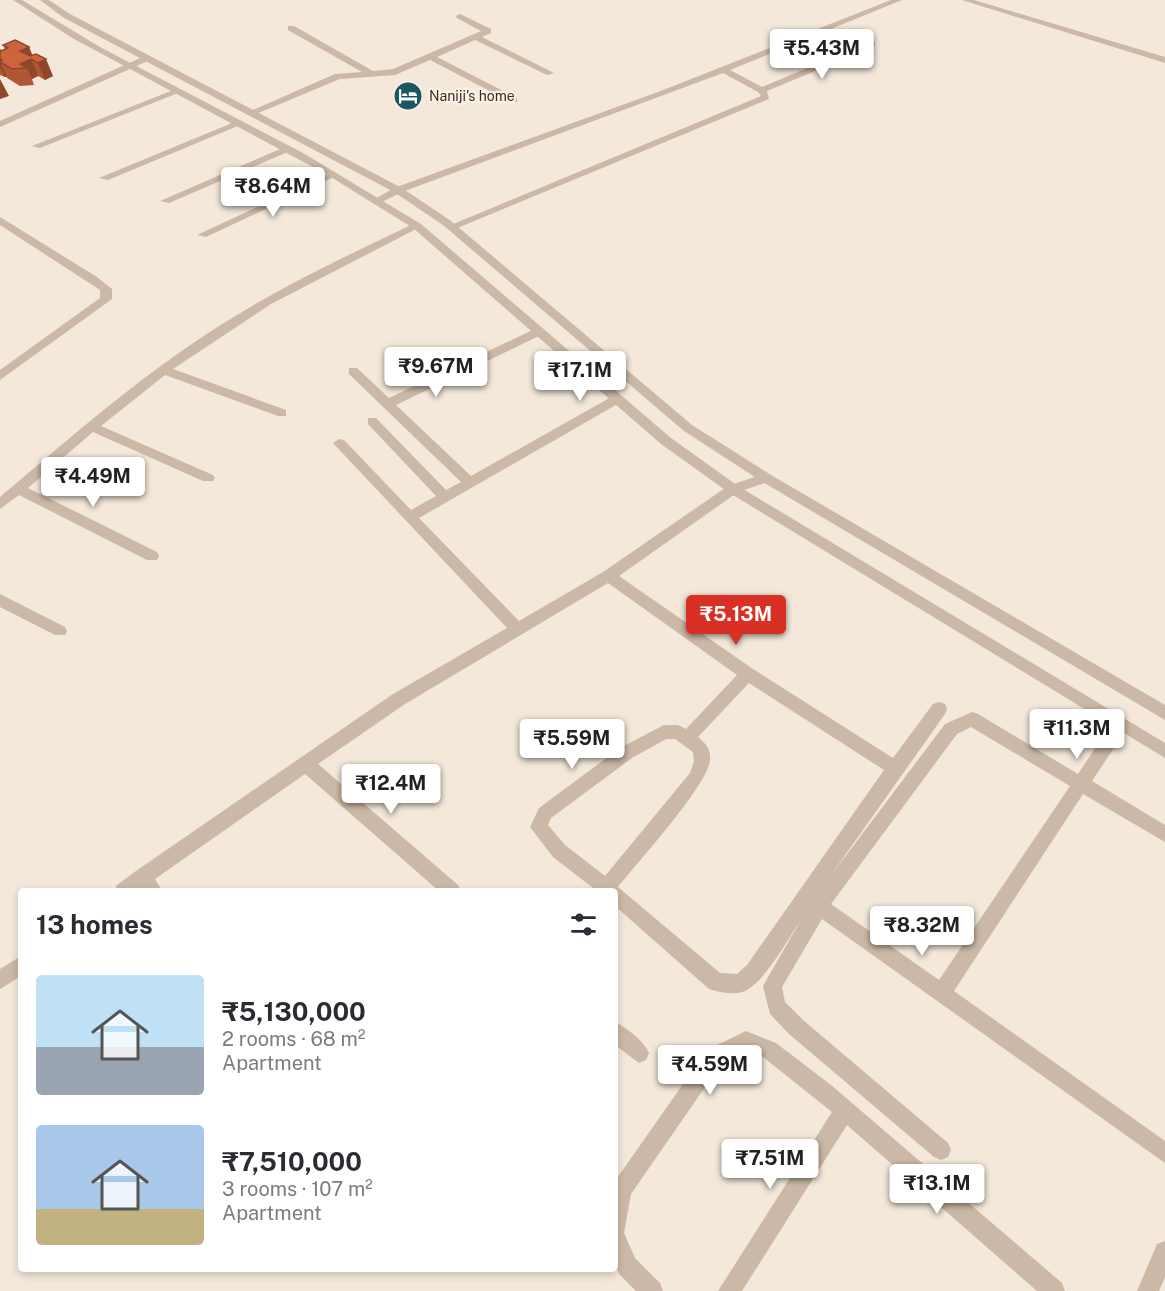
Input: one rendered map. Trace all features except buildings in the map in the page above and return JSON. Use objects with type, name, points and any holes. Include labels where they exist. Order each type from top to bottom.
[{"type":"street","points":[[17,0],[49,22],[240,123],[378,200],[417,226],[666,441],[733,489],[1165,751]]},
{"type":"street","points":[[44,0],[66,16],[398,190],[452,227],[688,428],[766,478],[1165,713]]},
{"type":"street","points":[[378,200],[398,190],[723,69],[898,0]]},
{"type":"street","points":[[966,0],[1165,60]]},
{"type":"street","points":[[253,112],[338,76],[395,72],[485,35],[488,29],[460,16]]},
{"type":"street","points":[[291,28],[372,73]]},
{"type":"street","points":[[478,38],[550,74]]},
{"type":"street","points":[[762,90],[872,44]]},
{"type":"street","points":[[431,57],[514,100]]},
{"type":"street","points":[[0,124],[147,58]]},
{"type":"street","points":[[452,227],[763,99],[766,94],[762,90],[723,69]]},
{"type":"street","points":[[37,147],[179,91]]},
{"type":"street","points":[[104,178],[240,123]]},
{"type":"street","points":[[165,201],[287,149]]},
{"type":"street","points":[[202,235],[333,175]]},
{"type":"street","points":[[0,220],[106,289],[106,299],[0,376]]},
{"type":"street","points":[[0,504],[164,370],[219,330],[328,270],[417,226]]},
{"type":"street","points":[[388,404],[539,331]]},
{"type":"street","points":[[164,370],[282,412]]},
{"type":"street","points":[[352,371],[469,482]]},
{"type":"street","points":[[410,518],[444,496],[617,399]]},
{"type":"street","points":[[372,421],[444,496]]},
{"type":"street","points":[[93,427],[208,478]]},
{"type":"street","points":[[339,443],[518,630]]},
{"type":"street","points":[[127,888],[399,699],[609,576],[733,489],[766,478]]},
{"type":"street","points":[[19,489],[152,556]]},
{"type":"street","points":[[609,576],[748,674],[895,768]]},
{"type":"street","points":[[0,600],[60,631]]},
{"type":"street","points":[[686,739],[748,674]]},
{"type":"street","points":[[618,897],[716,982],[740,984],[754,972],[895,768],[939,709]]},
{"type":"street","points":[[940,1150],[796,1027],[777,1008],[772,986],[819,906],[951,729],[972,719],[1165,834]]},
{"type":"street","points":[[941,993],[1120,725]]},
{"type":"street","points":[[607,888],[558,851],[538,827],[545,813],[626,753],[664,732],[678,732],[701,749],[702,761],[697,777],[613,888]]},
{"type":"street","points":[[307,765],[449,888]]},
{"type":"street","points":[[142,877],[151,888]]},
{"type":"street","points":[[819,906],[1165,1153]]},
{"type":"street","points":[[0,980],[18,967]]},
{"type":"street","points":[[618,1035],[639,1053]]},
{"type":"street","points":[[618,1210],[621,1190],[714,1057],[746,1041],[769,1050],[844,1110],[1054,1291]]},
{"type":"street","points":[[729,1291],[844,1110]]},
{"type":"street","points":[[618,1244],[627,1266],[652,1291]]},
{"type":"street","points":[[1148,1291],[1165,1252]]},
{"type":"place","name":"Naniji's home","points":[[408,96]]}]
